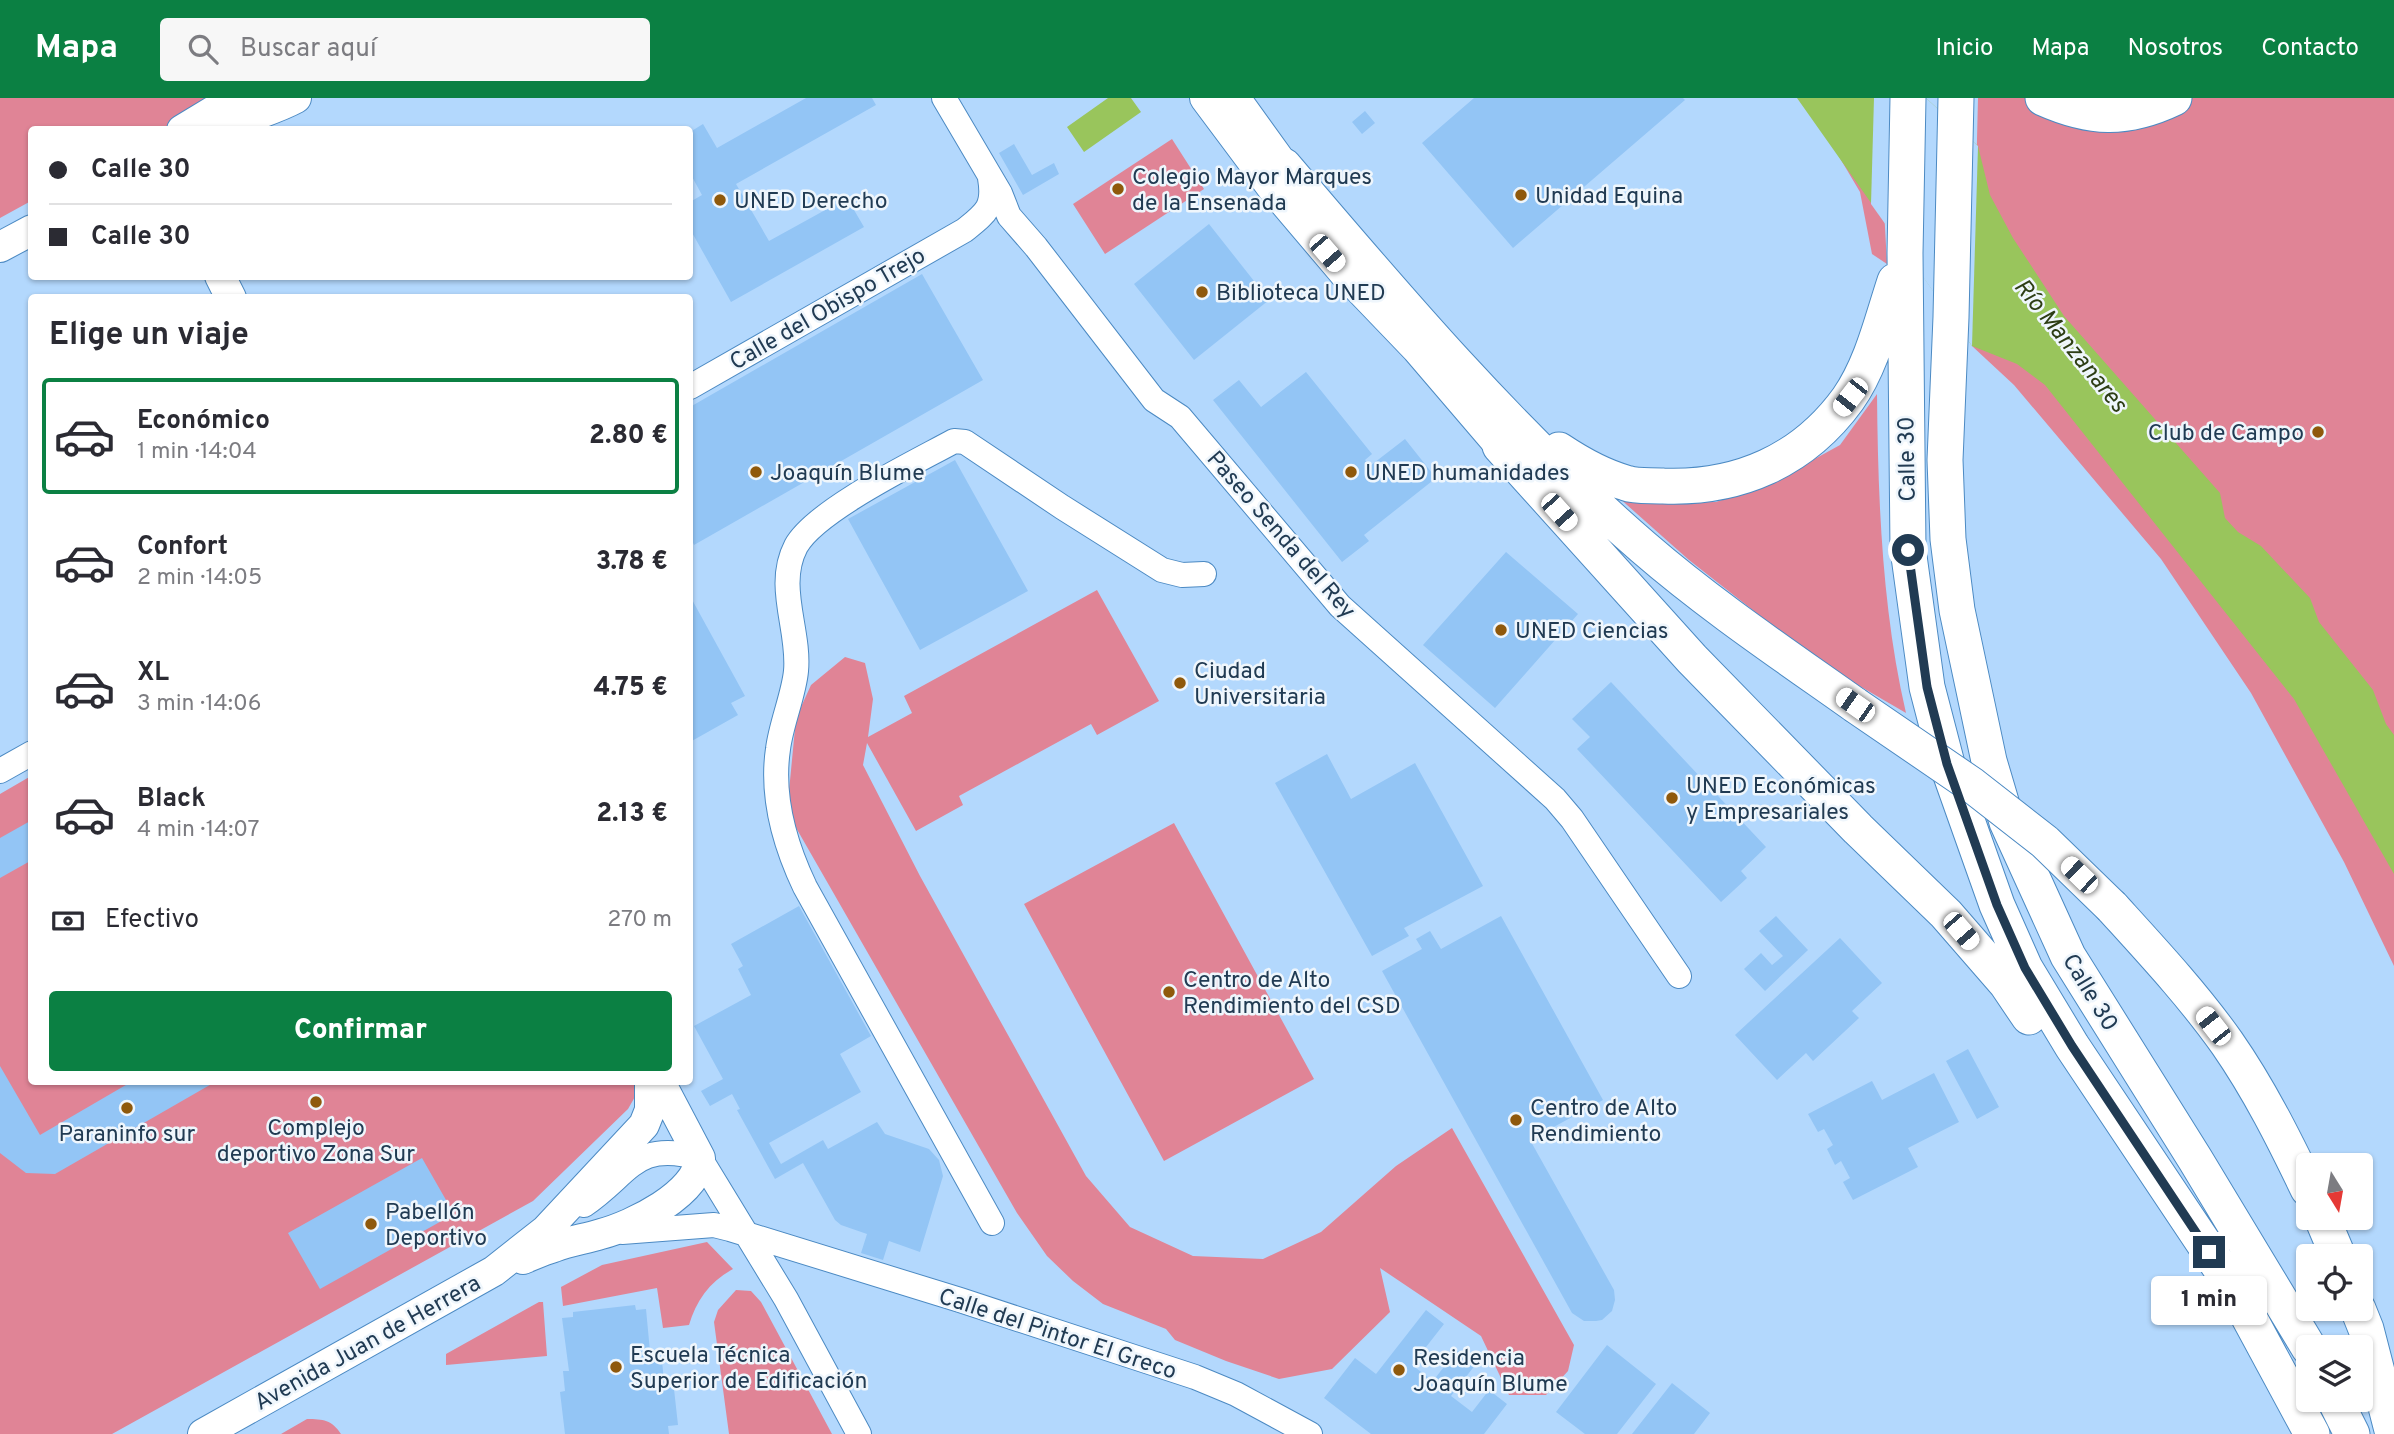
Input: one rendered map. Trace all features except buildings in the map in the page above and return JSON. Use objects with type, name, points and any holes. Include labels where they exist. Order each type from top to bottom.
[{"type":"highway","points":[[233,115],[274,98]]},
{"type":"highway","name":"Calle 30","points":[[1908,98],[1905,253],[1908,550],[1927,687],[1947,764],[1997,905],[2025,968],[2072,1046],[2209,1252],[2258,1332],[2312,1434]]},
{"type":"highway","name":"Calle 30","points":[[1956,98],[1945,460],[1948,540],[1957,610],[1989,761],[2007,822],[2068,956],[2301,1335]]},
{"type":"highway","points":[[2043,98],[2071,110],[2101,115],[2129,114],[2155,107],[2174,98]]},
{"type":"highway","points":[[1284,166],[1451,356],[1547,459],[1644,548],[1747,629],[1972,785],[2045,842],[2112,907],[2173,975],[2227,1043],[2273,1117],[2296,1164]]},
{"type":"highway","points":[[1451,356],[1544,439],[1585,468],[1628,484],[1691,487],[1746,476],[1791,456],[1826,428],[1850,397],[1869,358],[1905,253]]},
{"type":"highway","points":[[1500,446],[1692,659],[1840,811],[1947,914],[2006,982],[2154,1198],[2209,1252]]},
{"type":"highway","points":[[2363,1321],[2393,1434]]},
{"type":"highway","points":[[2341,1412],[2352,1434]]},
{"type":"main road","points":[[196,126],[233,115],[264,112],[296,98]]},
{"type":"main road","points":[[1205,98],[1273,190],[1345,274],[1417,349],[1500,446]]},
{"type":"main road","points":[[1235,98],[1284,166]]},
{"type":"main road","points":[[0,247],[28,232]]},
{"type":"main road","points":[[494,1271],[546,1230],[644,1125],[650,1110],[650,1085]]},
{"type":"main road","points":[[494,1271],[553,1247],[604,1234],[643,1217],[670,1201],[694,1175],[700,1157],[662,1085]]},
{"type":"main road","name":"Avenida Juan de Herrera","points":[[203,1434],[494,1271]]},
{"type":"street","name":"Paseo Senda del Rey","points":[[944,98],[1000,192],[1009,216],[1154,400],[1180,417],[1340,606],[1555,799],[1572,819],[1679,976]]},
{"type":"street","name":"Calle del Obispo Trejo","points":[[693,385],[965,230],[985,214],[991,204],[990,178]]},
{"type":"street","name":"Calle del Obispo Trejo","points":[[965,230],[996,223],[1018,227]]},
{"type":"street","points":[[992,1223],[789,855],[780,815],[777,749],[796,672],[795,644],[787,597],[792,557],[808,530],[827,515],[887,477],[954,442],[965,442],[1162,570],[1182,575],[1203,574]]},
{"type":"street","points":[[0,771],[28,755]]},
{"type":"street","points":[[546,1230],[591,1200],[644,1156],[671,1152],[700,1157],[774,1280],[859,1434]]},
{"type":"street","name":"Calle del Pintor El Greco","points":[[604,1234],[714,1224],[1108,1347],[1195,1377],[1236,1394],[1310,1434]]},
{"type":"street","points":[[774,1280],[780,1263],[799,1251]]},
{"type":"shaded area","points":[[0,98],[217,98],[166,126],[28,126],[28,203],[0,218]]},
{"type":"shaded area","points":[[1878,98],[1887,264],[1872,254],[1860,192],[1815,116]]},
{"type":"shaded area","points":[[1978,98],[2394,98],[2394,966],[2344,862],[2251,693],[2161,559],[2014,385],[1972,346]]},
{"type":"shaded area","points":[[1172,139],[1204,189],[1105,254],[1073,204]]},
{"type":"shaded area","points":[[1877,394],[1883,554],[1891,634],[1906,713],[1820,663],[1689,560],[1618,497],[1654,503],[1716,502],[1775,481],[1840,445]]},
{"type":"shaded area","points":[[1097,590],[1159,701],[1097,735],[1091,724],[959,796],[963,805],[916,831],[867,743],[863,765],[920,876],[1086,1176],[1130,1227],[1193,1256],[1263,1259],[1321,1232],[1396,1166],[1452,1128],[1574,1345],[1568,1371],[1546,1395],[1509,1395],[1481,1336],[1380,1268],[1390,1312],[1332,1369],[1279,1379],[1175,1340],[1166,1329],[1103,1304],[1073,1281],[1047,1256],[1017,1213],[787,812],[796,718],[811,685],[845,657],[865,663],[873,699],[868,737],[912,713],[904,696]]},
{"type":"shaded area","name":"Complejo deportivo Zona Sur","points":[[28,778],[28,1085],[637,1085],[636,1095],[628,1109],[533,1201],[112,1434],[0,1434],[0,794]]},
{"type":"shaded area","name":"Centro de Alto Rendimiento del CSD","points":[[1174,823],[1314,1079],[1164,1161],[1024,904]]},
{"type":"shaded area","points":[[707,1242],[733,1269],[717,1279],[705,1292],[689,1325],[663,1328],[657,1288],[563,1306],[561,1287],[602,1265]]},
{"type":"shaded area","points":[[736,1290],[751,1291],[761,1302],[832,1434],[729,1434],[714,1322],[718,1310]]},
{"type":"shaded area","points":[[543,1302],[547,1356],[446,1365],[446,1354]]},
{"type":"shaded area","points":[[307,1419],[327,1421],[341,1434],[281,1434]]},
{"type":"water","points":[[1108,98],[1131,98],[1141,112],[1084,152],[1067,127]]},
{"type":"water","name":"Río Manzanares","points":[[1797,98],[1926,98],[1978,146],[1990,195],[2013,238],[2064,316],[2220,493],[2225,518],[2238,532],[2261,546],[2310,598],[2319,622],[2373,690],[2386,724],[2394,735],[2394,874],[2294,699],[2045,385],[2017,364],[1972,346]]},
{"type":"pier","points":[[1874,98],[1926,98],[1978,146],[1972,346],[1871,204]]},
{"type":"place","name":"Colegio Mayor Marques de la Ensenada","points":[[1118,189]]},
{"type":"place","name":"Unidad Equina","points":[[1521,195]]},
{"type":"place","name":"UNED Derecho","points":[[720,200]]},
{"type":"place","name":"Biblioteca UNED","points":[[1202,292]]},
{"type":"place","name":"Club de Campo","points":[[2318,432]]},
{"type":"place","name":"Joaquín Blume","points":[[756,472]]},
{"type":"place","name":"UNED humanidades","points":[[1351,472]]},
{"type":"place","name":"UNED Ciencias","points":[[1501,630]]},
{"type":"place","name":"Ciudad Universitaria","points":[[1180,683]]},
{"type":"place","name":"UNED Económicas y Empresariales","points":[[1672,798]]},
{"type":"place","name":"Centro de Alto Rendimiento del CSD","points":[[1169,992]]},
{"type":"place","name":"Complejo deportivo Zona Sur","points":[[316,1102]]},
{"type":"place","name":"Paraninfo sur","points":[[127,1108]]},
{"type":"place","name":"Centro de Alto Rendimiento","points":[[1516,1120]]},
{"type":"place","name":"Pabellón Deportivo","points":[[371,1224]]},
{"type":"place","name":"Escuela Técnica Superior de Edificación","points":[[616,1367]]},
{"type":"place","name":"Residencia Joaquín Blume","points":[[1399,1370]]},
{"type":"route","points":[[1908,550],[1927,687],[1947,764],[1997,905],[2025,968],[2072,1046],[2209,1252]]}]
